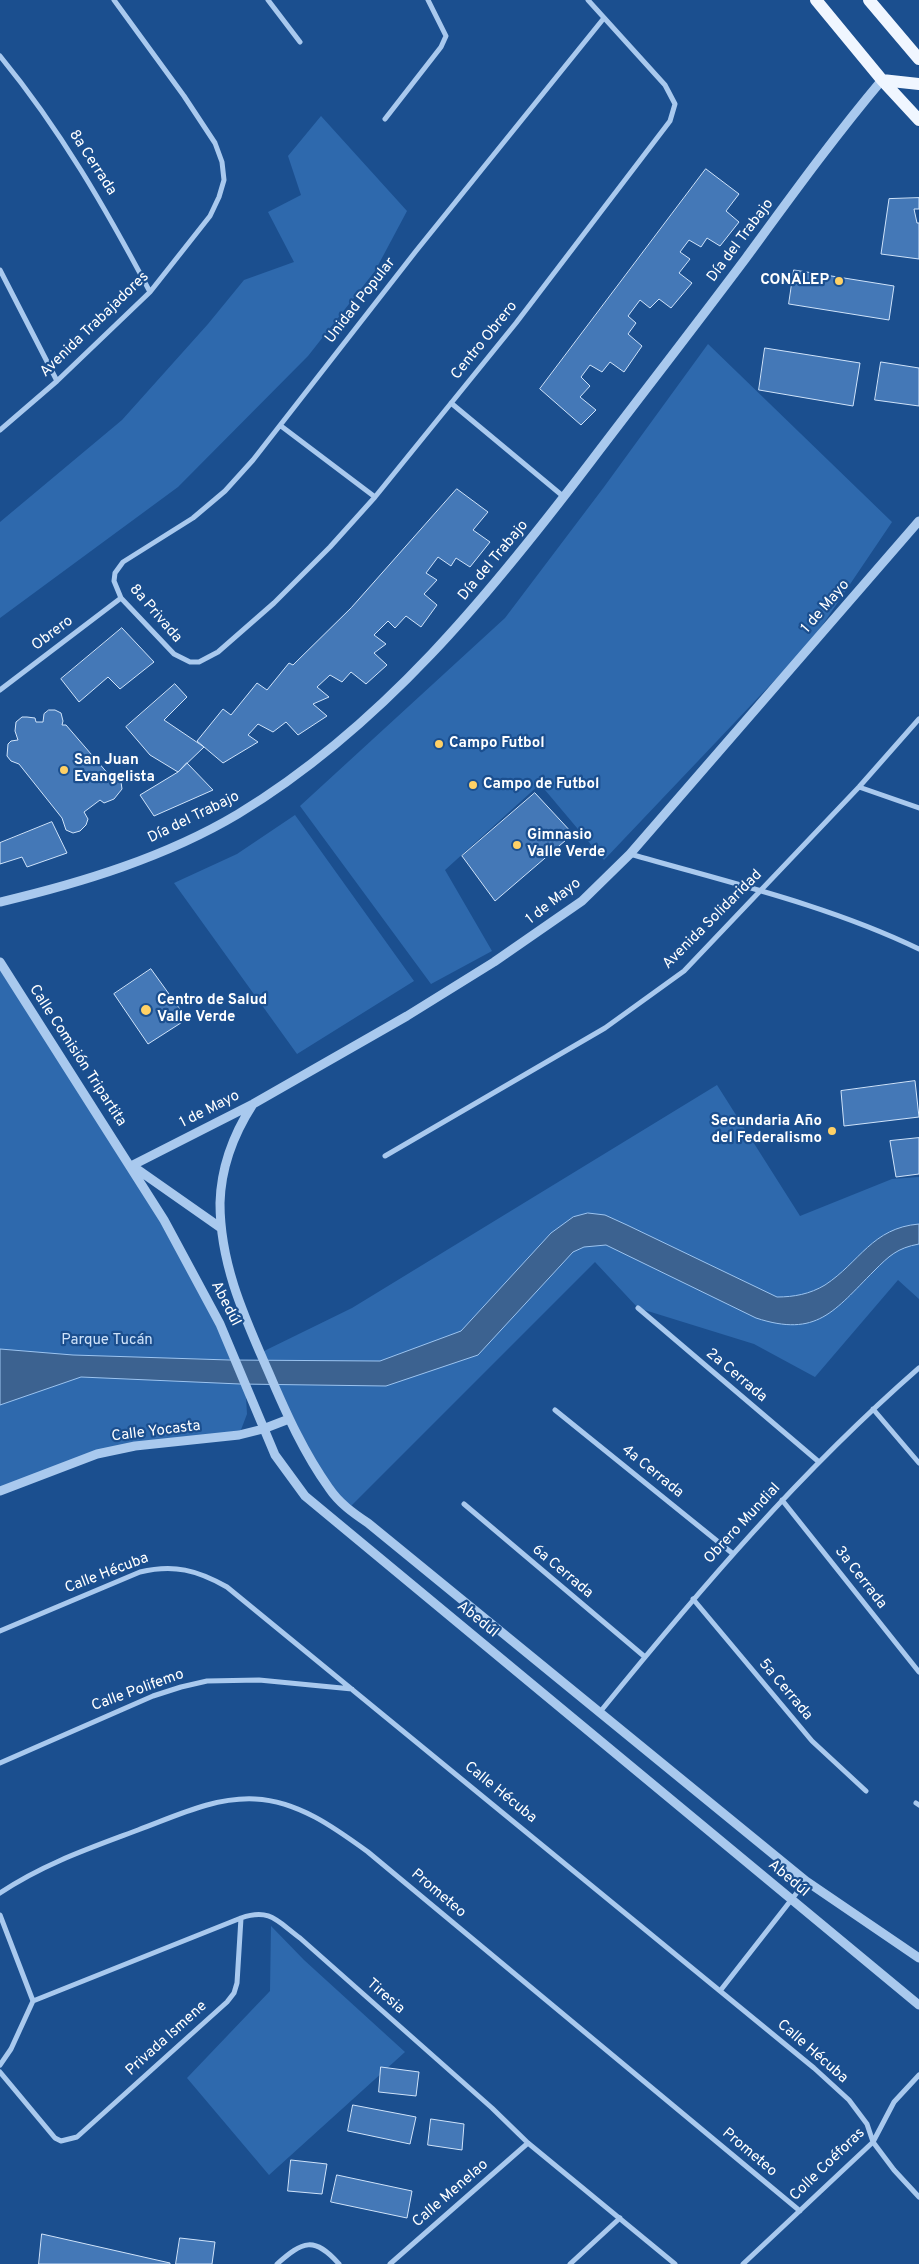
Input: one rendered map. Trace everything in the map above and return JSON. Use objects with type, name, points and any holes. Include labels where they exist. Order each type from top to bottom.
[{"type":"main road","points":[[816,0],[882,80],[919,120]]},
{"type":"main road","points":[[868,0],[919,59]]},
{"type":"main road","points":[[882,80],[919,84]]},
{"type":"street","name":"Avenida Trabajadores","points":[[0,430],[57,381],[150,292],[210,216],[219,197],[224,180],[222,162],[215,143],[114,0]]},
{"type":"street","points":[[268,0],[300,42]]},
{"type":"street","points":[[385,119],[441,47],[446,36],[428,0]]},
{"type":"street","name":"Centro Obrero","points":[[190,662],[199,662],[210,658],[274,603],[330,547],[375,496],[523,315],[670,121],[675,104],[672,94],[588,0]]},
{"type":"street","name":"Unidad Popular","points":[[115,574],[123,562],[193,518],[225,491],[281,426],[422,243],[604,18]]},
{"type":"street","name":"8a Cerrada","points":[[0,56],[22,83],[67,146],[105,208],[150,292]]},
{"type":"street","name":"Día del Trabajo","points":[[0,902],[48,891],[114,870],[176,845],[236,815],[288,781],[344,738],[396,690],[495,583],[564,497],[853,114],[882,80]]},
{"type":"street","points":[[0,270],[57,381]]},
{"type":"street","points":[[451,403],[564,497]]},
{"type":"street","points":[[281,426],[375,496]]},
{"type":"street","name":"1 de Mayo","points":[[131,1166],[253,1104],[407,1016],[516,948],[582,901],[630,854],[919,522]]},
{"type":"street","name":"8a Privada","points":[[115,574],[114,581],[121,598],[174,654],[190,662]]},
{"type":"street","name":"Obrero","points":[[0,690],[121,598]]},
{"type":"street","name":"Avenida Solidaridad","points":[[385,1156],[555,1059],[605,1028],[684,971],[860,787],[919,719]]},
{"type":"street","points":[[860,787],[919,808]]},
{"type":"street","points":[[630,854],[760,892],[881,931],[919,949]]},
{"type":"street","name":"Calle Comisión Tripartita","points":[[0,962],[131,1166]]},
{"type":"street","name":"Abedúl","points":[[253,1104],[240,1124],[226,1162],[220,1202],[224,1254],[242,1312],[289,1419],[329,1489],[348,1509],[368,1523],[806,1881],[919,1958]]},
{"type":"street","points":[[131,1166],[221,1228]]},
{"type":"street","name":"Abedúl","points":[[131,1166],[164,1220],[220,1324],[275,1455],[305,1496],[919,2005]]},
{"type":"street","name":"2a Cerrada","points":[[638,1308],[819,1462]]},
{"type":"street","name":"Obrero Mundial","points":[[600,1712],[732,1553],[872,1409],[919,1368]]},
{"type":"street","points":[[872,1409],[919,1463]]},
{"type":"street","name":"4a Cerrada","points":[[556,1410],[732,1553]]},
{"type":"street","name":"Calle Yocasta","points":[[0,1491],[97,1454],[135,1446],[205,1440],[263,1429],[289,1419]]},
{"type":"street","name":"3a Cerrada","points":[[782,1500],[919,1672]]},
{"type":"street","name":"6a Cerrada","points":[[464,1504],[645,1657]]},
{"type":"street","name":"Calle Hécuba","points":[[0,1631],[140,1572],[160,1567],[183,1569],[206,1575],[227,1587],[814,2068],[849,2100],[867,2124],[873,2142],[894,2170],[919,2197]]},
{"type":"street","name":"5a Cerrada","points":[[692,1599],[812,1741],[866,1791]]},
{"type":"street","name":"Calle Polifemo","points":[[0,1763],[144,1700],[181,1687],[206,1682],[258,1680],[353,1689]]},
{"type":"street","name":"Prometeo","points":[[0,1893],[58,1860],[205,1805],[255,1799],[280,1803],[309,1814],[340,1832],[368,1852],[800,2210]]},
{"type":"street","points":[[720,1991],[806,1881]]},
{"type":"street","name":"Tiresia","points":[[33,2001],[241,1918],[262,1913],[270,1916],[300,1938],[492,2108],[528,2143],[675,2264]]},
{"type":"street","points":[[0,1915],[33,2001],[11,2050],[0,2065]]},
{"type":"street","name":"Privada Ismene","points":[[0,2072],[55,2138],[61,2141],[77,2137],[227,2002],[234,1993],[238,1983],[241,1918]]},
{"type":"street","name":"Colle Coéforas","points":[[743,2264],[873,2142],[894,2102],[919,2076]]},
{"type":"street","name":"Calle Menelao","points":[[390,2264],[528,2143]]},
{"type":"street","points":[[570,2264],[620,2218]]},
{"type":"street","points":[[277,2264],[293,2250],[309,2245],[324,2248],[339,2264]]},
{"type":"green space","points":[[321,116],[407,211],[375,271],[308,356],[178,487],[0,618],[0,522],[122,420],[208,324],[244,280],[294,262],[268,212],[301,195],[288,156]]},
{"type":"green space","points":[[708,344],[892,522],[811,642],[604,860],[540,784],[445,870],[492,951],[431,984],[300,806],[505,618],[604,487]]},
{"type":"green space","points":[[295,815],[414,981],[297,1054],[174,883],[237,854]]},
{"type":"green space","name":"Parque Tucán","points":[[0,962],[164,1220],[245,1381],[247,1414],[239,1435],[135,1446],[0,1491]]},
{"type":"green space","points":[[717,1085],[800,1216],[892,1179],[919,1177],[919,1299],[898,1280],[815,1377],[754,1344],[638,1308],[595,1262],[348,1509],[329,1489],[260,1353],[352,1308]]},
{"type":"green space","points":[[271,1926],[304,1960],[405,2052],[269,2175],[187,2078],[270,1991]]},
{"type":"shaded area","points":[[588,1213],[605,1215],[777,1297],[814,1291],[825,1285],[868,1247],[889,1232],[919,1224],[919,1244],[894,1253],[835,1309],[823,1317],[795,1325],[756,1318],[606,1245],[584,1247],[573,1252],[478,1355],[386,1386],[240,1384],[81,1377],[0,1405],[0,1349],[73,1355],[229,1360],[380,1361],[461,1331],[551,1233],[573,1217]]},
{"type":"building","points":[[706,169],[739,194],[726,211],[739,222],[720,246],[707,238],[701,247],[689,240],[680,252],[690,259],[679,273],[692,283],[671,308],[659,299],[650,308],[640,300],[628,316],[636,323],[628,334],[642,346],[624,372],[610,362],[602,372],[590,365],[581,377],[590,386],[580,397],[596,410],[581,425],[540,389]]},
{"type":"building","points":[[919,198],[919,209],[914,209],[917,223],[919,223],[919,259],[881,254],[889,199]]},
{"type":"building","points":[[794,270],[894,286],[889,320],[789,304]]},
{"type":"building","points":[[765,348],[860,363],[853,406],[759,390]]},
{"type":"building","points":[[881,362],[919,368],[919,406],[875,400]]},
{"type":"building","points":[[457,489],[488,512],[473,530],[490,542],[470,567],[456,558],[451,566],[438,557],[426,573],[437,580],[424,594],[437,605],[421,627],[406,616],[395,628],[388,621],[374,635],[386,644],[374,653],[387,665],[366,684],[351,672],[342,682],[330,675],[317,687],[329,697],[313,704],[327,716],[298,735],[286,722],[273,732],[258,724],[248,735],[258,742],[223,763],[197,741],[223,709],[231,715],[257,683],[267,690],[289,663],[293,665],[351,608]]},
{"type":"building","points":[[122,628],[154,662],[120,689],[108,677],[79,702],[61,679]]},
{"type":"building","points":[[175,684],[187,697],[164,720],[204,747],[178,772],[150,755],[126,727]]},
{"type":"building","name":"San Juan Evangelista","points":[[49,710],[61,713],[62,725],[66,725],[110,776],[119,776],[121,782],[122,789],[114,799],[104,803],[100,800],[84,812],[88,819],[86,825],[80,831],[73,833],[66,830],[62,818],[19,764],[11,761],[7,756],[8,744],[11,741],[18,740],[15,731],[16,722],[22,717],[27,717],[35,718],[36,722],[43,722],[44,714]]},
{"type":"building","points":[[187,763],[213,790],[154,816],[140,795],[178,772]]},
{"type":"building","name":"Gimnasio Valle Verde","points":[[535,793],[573,834],[495,901],[462,856]]},
{"type":"building","points":[[52,822],[67,853],[27,867],[22,857],[0,864],[0,843]]},
{"type":"building","points":[[151,969],[187,1019],[148,1044],[114,994]]},
{"type":"building","points":[[915,1081],[919,1117],[844,1126],[841,1091]]},
{"type":"building","points":[[919,1138],[919,1174],[896,1177],[890,1141]]},
{"type":"building","points":[[381,2067],[419,2072],[416,2096],[379,2092]]},
{"type":"building","points":[[353,2105],[416,2117],[410,2144],[348,2131]]},
{"type":"building","points":[[431,2119],[464,2124],[462,2150],[428,2145]]},
{"type":"building","points":[[291,2160],[327,2164],[322,2194],[288,2191]]},
{"type":"building","points":[[337,2175],[412,2191],[407,2218],[331,2202]]},
{"type":"building","points":[[42,2234],[170,2263],[170,2264],[39,2264]]},
{"type":"building","points":[[180,2238],[215,2242],[212,2264],[176,2264]]},
{"type":"place","name":"CONALEP","points":[[839,281]]},
{"type":"place","name":"Campo Futbol","points":[[439,744]]},
{"type":"place","name":"San Juan Evangelista","points":[[64,770]]},
{"type":"place","name":"Campo de Futbol","points":[[473,785]]},
{"type":"place","name":"Gimnasio Valle Verde","points":[[517,845]]},
{"type":"place","name":"Centro de Salud Valle Verde","points":[[146,1010]]},
{"type":"place","name":"Secundaria Año del Federalismo","points":[[832,1131]]}]
